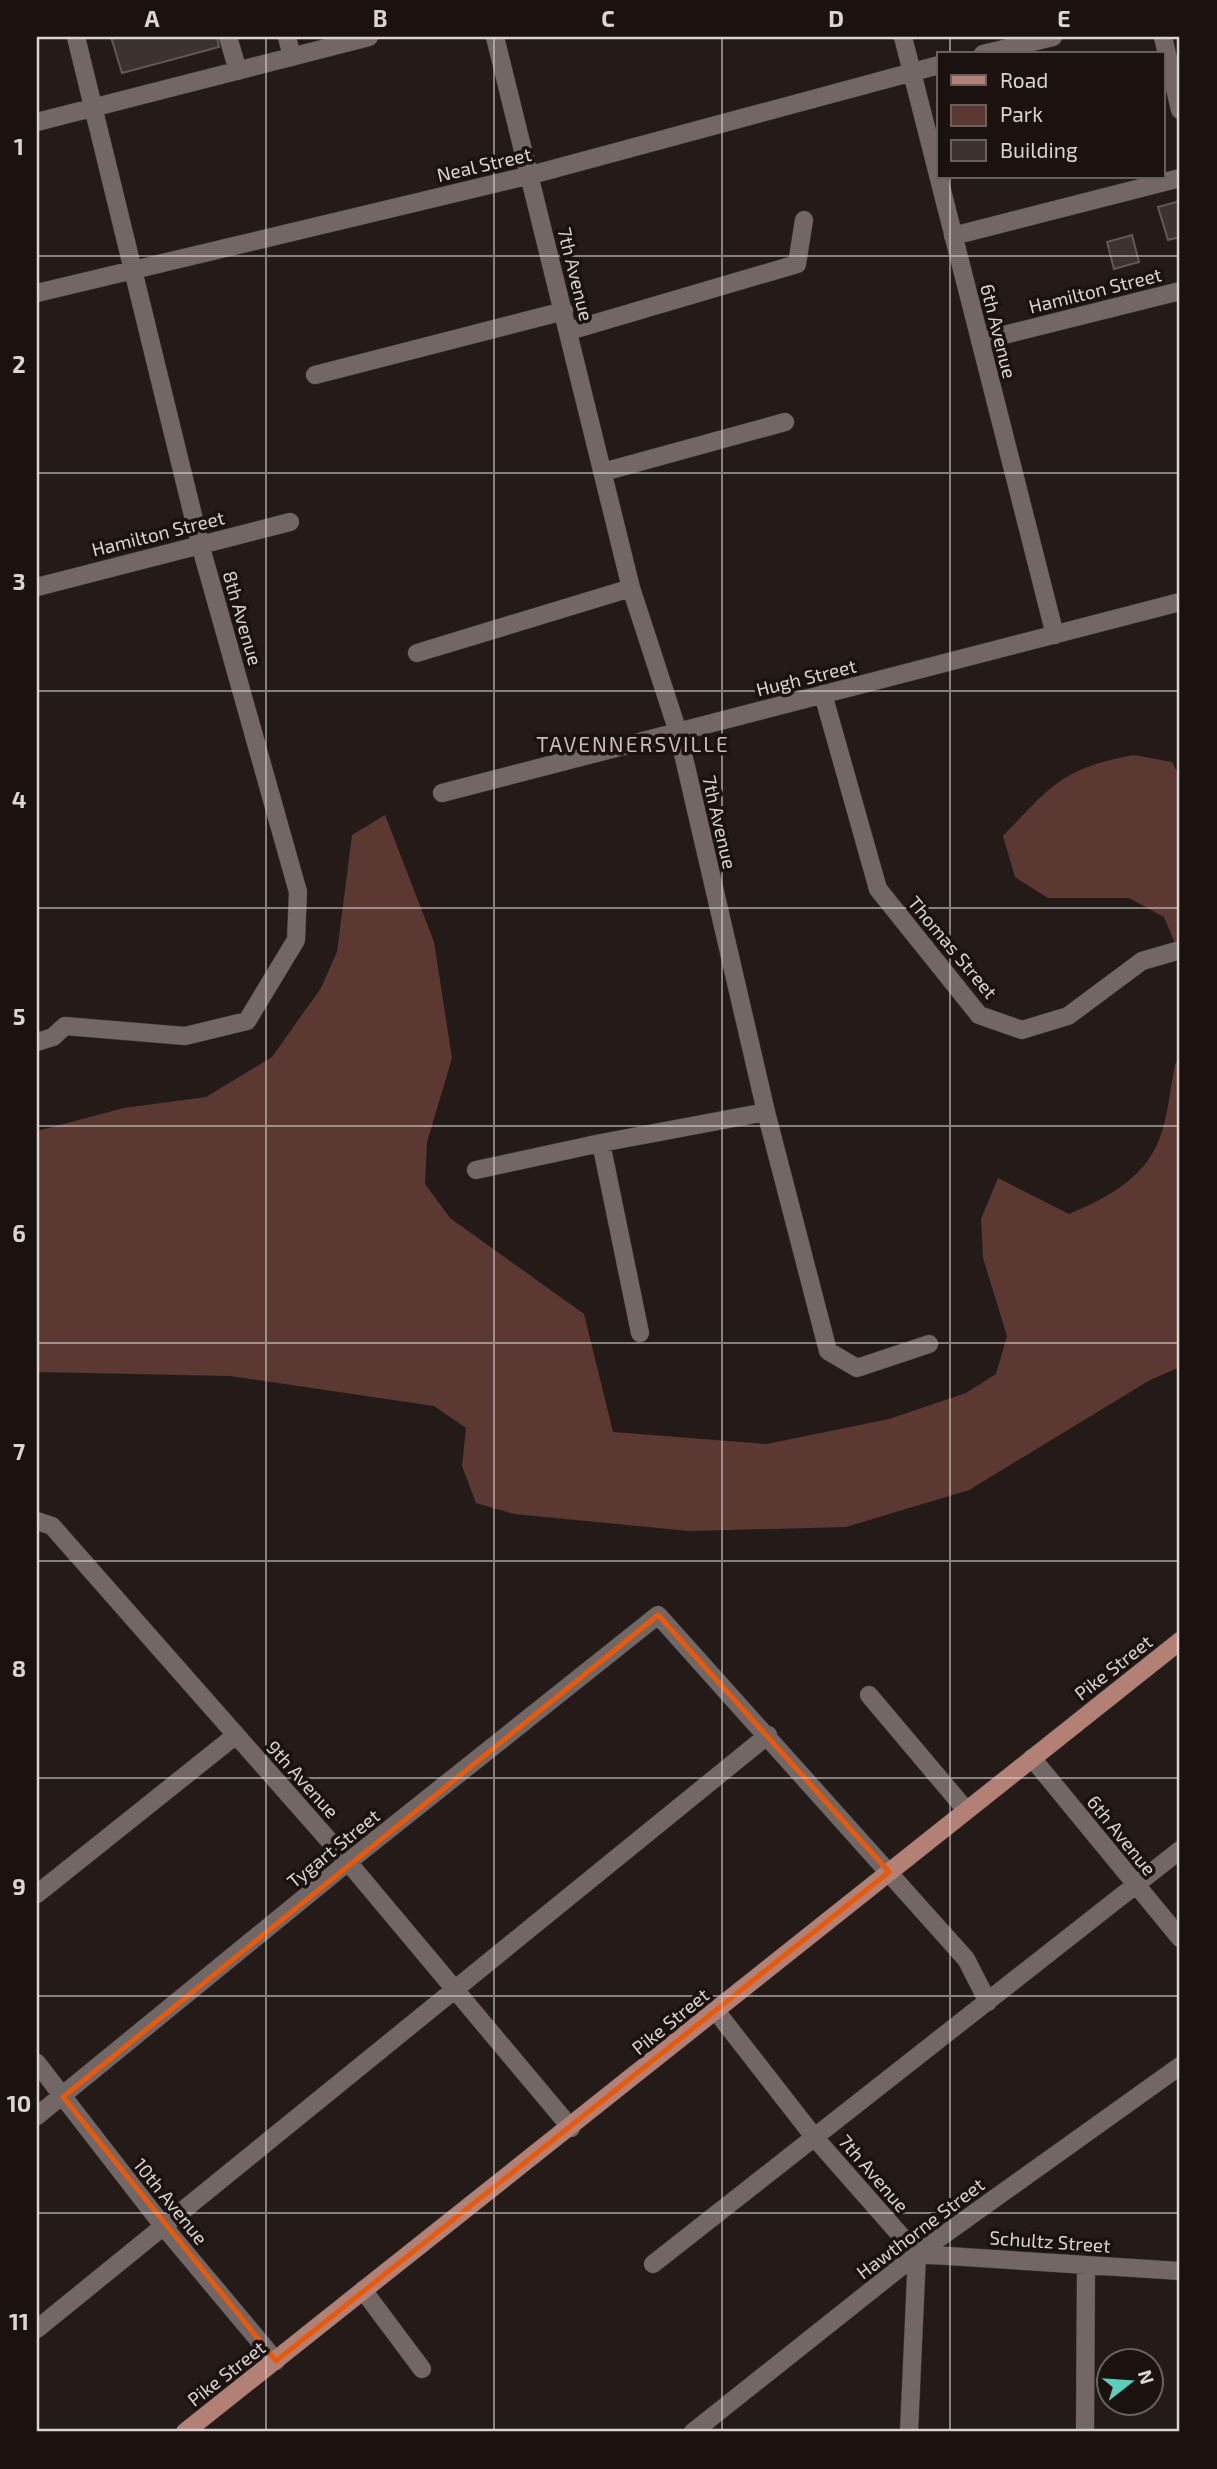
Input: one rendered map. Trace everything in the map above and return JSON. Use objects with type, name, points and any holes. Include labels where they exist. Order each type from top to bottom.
[{"type":"main road","name":"Pike Street","points":[[184,2432],[571,2128],[1180,1641]]},
{"type":"street","name":"8th Avenue","points":[[37,1042],[53,1037],[65,1026],[185,1036],[247,1021],[296,940],[298,892],[200,544],[76,37]]},
{"type":"street","points":[[228,37],[238,71]]},
{"type":"street","points":[[287,37],[292,57]]},
{"type":"street","points":[[37,122],[292,57],[341,40],[369,37]]},
{"type":"street","name":"7th Avenue","points":[[495,37],[631,588],[678,732],[766,1112],[828,1351],[857,1368],[929,1344]]},
{"type":"street","name":"6th Avenue","points":[[903,37],[937,172]]},
{"type":"street","points":[[991,52],[1053,37]]},
{"type":"street","points":[[1163,37],[1180,110]]},
{"type":"street","name":"Neal Street","points":[[37,293],[531,175],[937,66]]},
{"type":"street","name":"6th Avenue","points":[[938,178],[1055,635]]},
{"type":"street","points":[[953,236],[1180,178]]},
{"type":"street","points":[[569,331],[797,264],[804,220]]},
{"type":"street","name":"Hamilton Street","points":[[980,341],[1180,291]]},
{"type":"street","points":[[315,375],[564,311]]},
{"type":"street","points":[[603,472],[785,422]]},
{"type":"street","name":"Hamilton Street","points":[[37,587],[290,522]]},
{"type":"street","points":[[417,653],[631,588]]},
{"type":"street","name":"Hugh Street","points":[[442,793],[1180,602]]},
{"type":"street","name":"Thomas Street","points":[[824,694],[878,889],[979,1015],[1022,1030],[1068,1016],[1142,961],[1180,950]]},
{"type":"street","points":[[477,1170],[766,1112]]},
{"type":"street","points":[[601,1143],[640,1333]]},
{"type":"street","name":"9th Avenue","points":[[44,1524],[348,1862],[571,2128]]},
{"type":"street","name":"Tygart Street","points":[[37,2116],[348,1862],[658,1615],[768,1735]]},
{"type":"street","points":[[869,1695],[966,1810]]},
{"type":"street","points":[[37,1894],[236,1735]]},
{"type":"street","points":[[37,2329],[452,1989],[768,1735],[966,1959],[988,2002]]},
{"type":"street","name":"6th Avenue","points":[[1032,1758],[1180,1938]]},
{"type":"street","points":[[653,2264],[1180,1850]]},
{"type":"street","name":"7th Avenue","points":[[716,2011],[815,2138],[917,2254]]},
{"type":"street","name":"10th Avenue","points":[[37,2063],[164,2227],[276,2361]]},
{"type":"street","name":"Hawthorne Street","points":[[693,2432],[917,2254],[1180,2067]]},
{"type":"street","points":[[909,2432],[917,2254]]},
{"type":"street","name":"Schultz Street","points":[[917,2254],[1180,2271]]},
{"type":"street","points":[[1085,2432],[1086,2265]]},
{"type":"street","points":[[363,2290],[422,2369]]},
{"type":"highlighted area","points":[[658,1615],[889,1872],[276,2361],[63,2097]]},
{"type":"green space","points":[[1134,755],[1172,762],[1180,778],[1180,955],[1164,917],[1129,898],[1048,898],[1015,877],[1003,836],[1047,792],[1074,773],[1110,760]]},
{"type":"green space","points":[[385,815],[434,942],[452,1058],[427,1142],[425,1184],[450,1218],[584,1314],[613,1432],[767,1444],[889,1419],[966,1393],[996,1374],[1007,1336],[983,1258],[981,1219],[998,1178],[1069,1214],[1122,1186],[1144,1166],[1159,1140],[1175,1065],[1180,1054],[1180,1367],[1150,1380],[969,1490],[846,1527],[689,1531],[514,1514],[476,1503],[462,1466],[466,1428],[434,1406],[230,1376],[37,1372],[37,1131],[124,1108],[206,1097],[272,1057],[321,988],[337,952],[352,835]]},
{"type":"building","points":[[111,37],[217,37],[219,47],[122,73]]},
{"type":"building","points":[[1180,201],[1180,237],[1168,240],[1158,207]]},
{"type":"building","points":[[1132,235],[1139,262],[1114,269],[1107,242]]},
{"type":"district","name":"TAVENNERSVILLE","points":[[633,743]]}]
